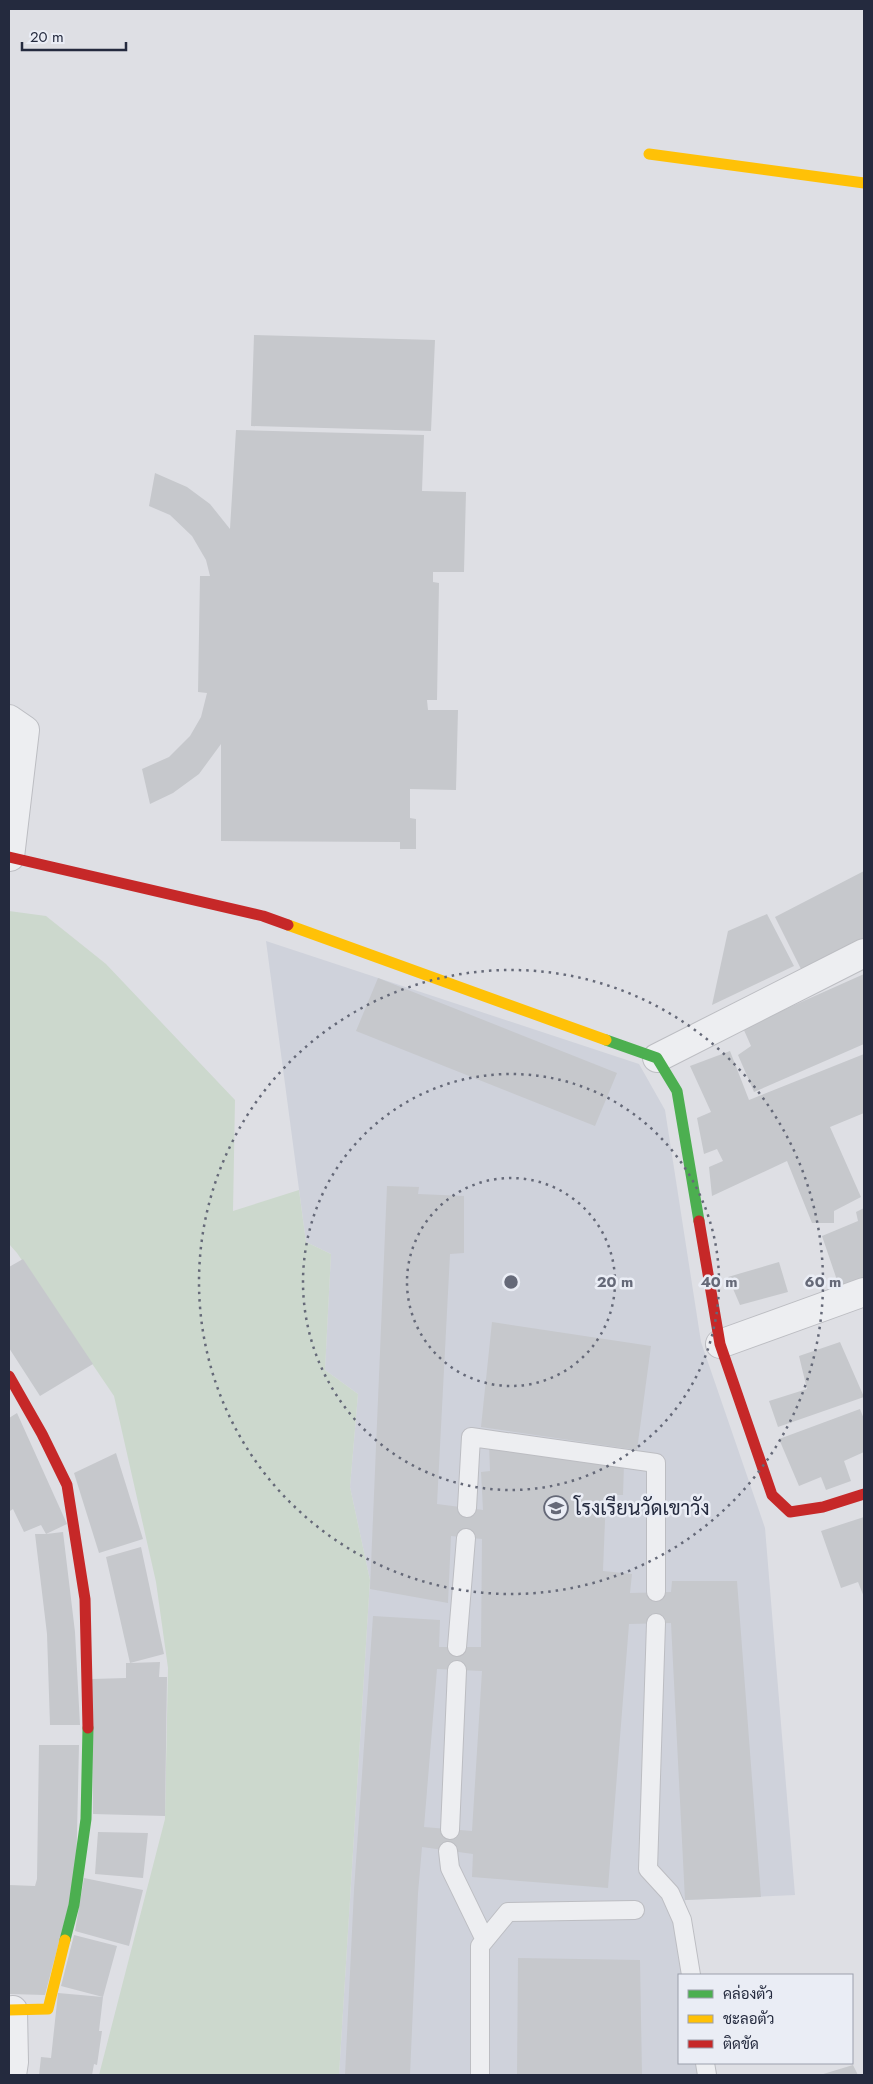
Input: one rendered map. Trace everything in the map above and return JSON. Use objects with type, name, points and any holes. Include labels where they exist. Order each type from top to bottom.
[{"type":"street","points":[[649,154],[864,183]]},
{"type":"street","points":[[9,719],[25,730],[9,857],[263,916],[657,1058],[677,1090],[720,1344],[772,1495],[790,1512],[823,1507],[864,1494]]},
{"type":"street","points":[[657,1058],[864,953]]},
{"type":"street","points":[[720,1344],[864,1292]]},
{"type":"street","points":[[9,1376],[42,1434],[67,1485],[85,1598],[89,1709],[86,1819],[74,1905],[48,2009],[11,2010],[14,2062],[12,2075]]},
{"type":"lane","points":[[467,1508],[470,1437],[656,1464],[656,1592]]},
{"type":"lane","points":[[456,1647],[466,1538]]},
{"type":"lane","points":[[656,1623],[648,1869],[670,1893],[682,1920],[691,1974]]},
{"type":"lane","points":[[450,1830],[457,1670]]},
{"type":"lane","points":[[448,1851],[450,1868],[485,1940]]},
{"type":"lane","points":[[480,2075],[480,1946],[508,1912],[635,1910]]},
{"type":"shaded area","points":[[9,911],[46,916],[106,964],[235,1100],[233,1211],[299,1190],[306,1242],[331,1254],[325,1370],[358,1394],[350,1487],[370,1580],[339,2075],[99,2075],[165,1819],[168,1668],[156,1582],[114,1396],[9,1244]]},
{"type":"shaded area","name":"โรงเรียนวัดเขาวัง","points":[[266,941],[639,1064],[665,1110],[701,1342],[765,1528],[795,1895],[685,1900],[699,1974],[678,1974],[678,2064],[714,2064],[716,2075],[339,2075],[370,1580],[350,1487],[358,1394],[325,1370],[331,1254],[306,1242]]},
{"type":"building","points":[[254,335],[435,340],[431,431],[251,426]]},
{"type":"building","points":[[236,430],[424,435],[422,491],[466,492],[464,572],[433,572],[433,582],[439,583],[437,700],[427,700],[428,710],[458,710],[456,790],[410,789],[410,818],[416,819],[416,849],[400,849],[400,842],[221,841],[221,744],[199,774],[173,793],[150,804],[142,769],[169,757],[190,736],[201,717],[207,693],[198,692],[200,576],[210,576],[206,560],[192,536],[170,515],[149,506],[155,473],[187,487],[210,504],[230,529]]},
{"type":"building","points":[[864,871],[864,942],[803,973],[775,917]]},
{"type":"building","points":[[767,914],[794,966],[712,1005],[728,931]]},
{"type":"building","points":[[864,974],[864,1044],[754,1092],[738,1055],[751,1046],[743,1028]]},
{"type":"building","points":[[378,978],[617,1073],[595,1126],[356,1031]]},
{"type":"building","points":[[730,1051],[749,1100],[864,1054],[864,1113],[830,1127],[861,1197],[834,1211],[834,1223],[812,1223],[787,1161],[712,1196],[709,1167],[723,1161],[717,1149],[704,1154],[697,1118],[711,1112],[690,1066]]},
{"type":"building","points":[[387,1186],[419,1187],[418,1194],[464,1196],[464,1253],[450,1254],[437,1504],[483,1510],[481,1472],[490,1471],[489,1443],[624,1464],[623,1495],[606,1495],[603,1571],[632,1574],[630,1593],[671,1592],[672,1581],[737,1581],[761,1897],[685,1900],[671,1623],[629,1624],[608,1888],[472,1877],[473,1854],[422,1847],[418,1893],[410,2075],[345,2075],[354,1890],[373,1616],[440,1620],[439,1647],[481,1647],[482,1539],[451,1536],[448,1603],[370,1589]],"holes":[[[437,1669],[482,1671],[472,1831],[424,1827]]]},
{"type":"building","points":[[864,1208],[864,1278],[839,1286],[822,1236],[858,1221],[856,1212]]},
{"type":"building","points":[[23,1259],[93,1364],[40,1396],[9,1348],[9,1267]]},
{"type":"building","points":[[779,1262],[788,1292],[740,1305],[728,1277]]},
{"type":"building","points":[[492,1322],[651,1346],[637,1450],[481,1427]]},
{"type":"building","points":[[840,1342],[864,1397],[778,1427],[769,1401],[807,1389],[799,1356]]},
{"type":"building","points":[[860,1409],[864,1419],[864,1452],[844,1461],[851,1481],[826,1490],[821,1477],[799,1486],[779,1439]]},
{"type":"building","points":[[17,1413],[67,1524],[46,1534],[41,1525],[24,1532],[13,1509],[9,1510],[9,1418]]},
{"type":"building","points":[[116,1453],[143,1539],[99,1553],[74,1473]]},
{"type":"building","points":[[864,1517],[864,1597],[858,1582],[841,1588],[821,1531]]},
{"type":"building","points":[[63,1532],[75,1632],[80,1725],[50,1725],[47,1634],[35,1534]]},
{"type":"building","points":[[141,1547],[164,1654],[130,1663],[106,1557]]},
{"type":"building","points":[[160,1662],[159,1677],[167,1677],[165,1816],[93,1814],[92,1679],[126,1678],[126,1663]]},
{"type":"building","points":[[39,1745],[79,1745],[76,1878],[45,1995],[9,1994],[9,1885],[35,1886],[37,1879]]},
{"type":"building","points":[[98,1832],[148,1833],[143,1878],[95,1874]]},
{"type":"building","points":[[84,1878],[143,1890],[129,1946],[75,1931]]},
{"type":"building","points":[[74,1935],[117,1946],[103,1997],[61,1986]]},
{"type":"building","points":[[518,1958],[640,1960],[642,2075],[517,2075]]},
{"type":"building","points":[[58,1993],[103,1997],[99,2031],[102,2031],[97,2065],[94,2064],[92,2075],[39,2075],[41,2057],[51,2058]]},
{"type":"building","points":[[853,2065],[858,2075],[820,2075]]},
{"type":"traffic: fast","points":[[606,1040],[657,1058],[677,1091],[699,1221]]},
{"type":"traffic: fast","points":[[65,1940],[74,1905],[86,1819],[88,1728]]},
{"type":"traffic: slow","points":[[649,154],[864,183]]},
{"type":"traffic: slow","points":[[288,925],[606,1040]]},
{"type":"traffic: slow","points":[[9,2010],[48,2009],[65,1940]]},
{"type":"traffic: jam","points":[[9,857],[263,916],[288,925]]},
{"type":"traffic: jam","points":[[699,1221],[720,1344],[772,1495],[790,1512],[823,1507],[864,1494]]},
{"type":"traffic: jam","points":[[9,1376],[42,1434],[67,1485],[85,1599],[88,1728]]},
{"type":"place","name":"โรงเรียนวัดเขาวัง","points":[[556,1508]]}]
